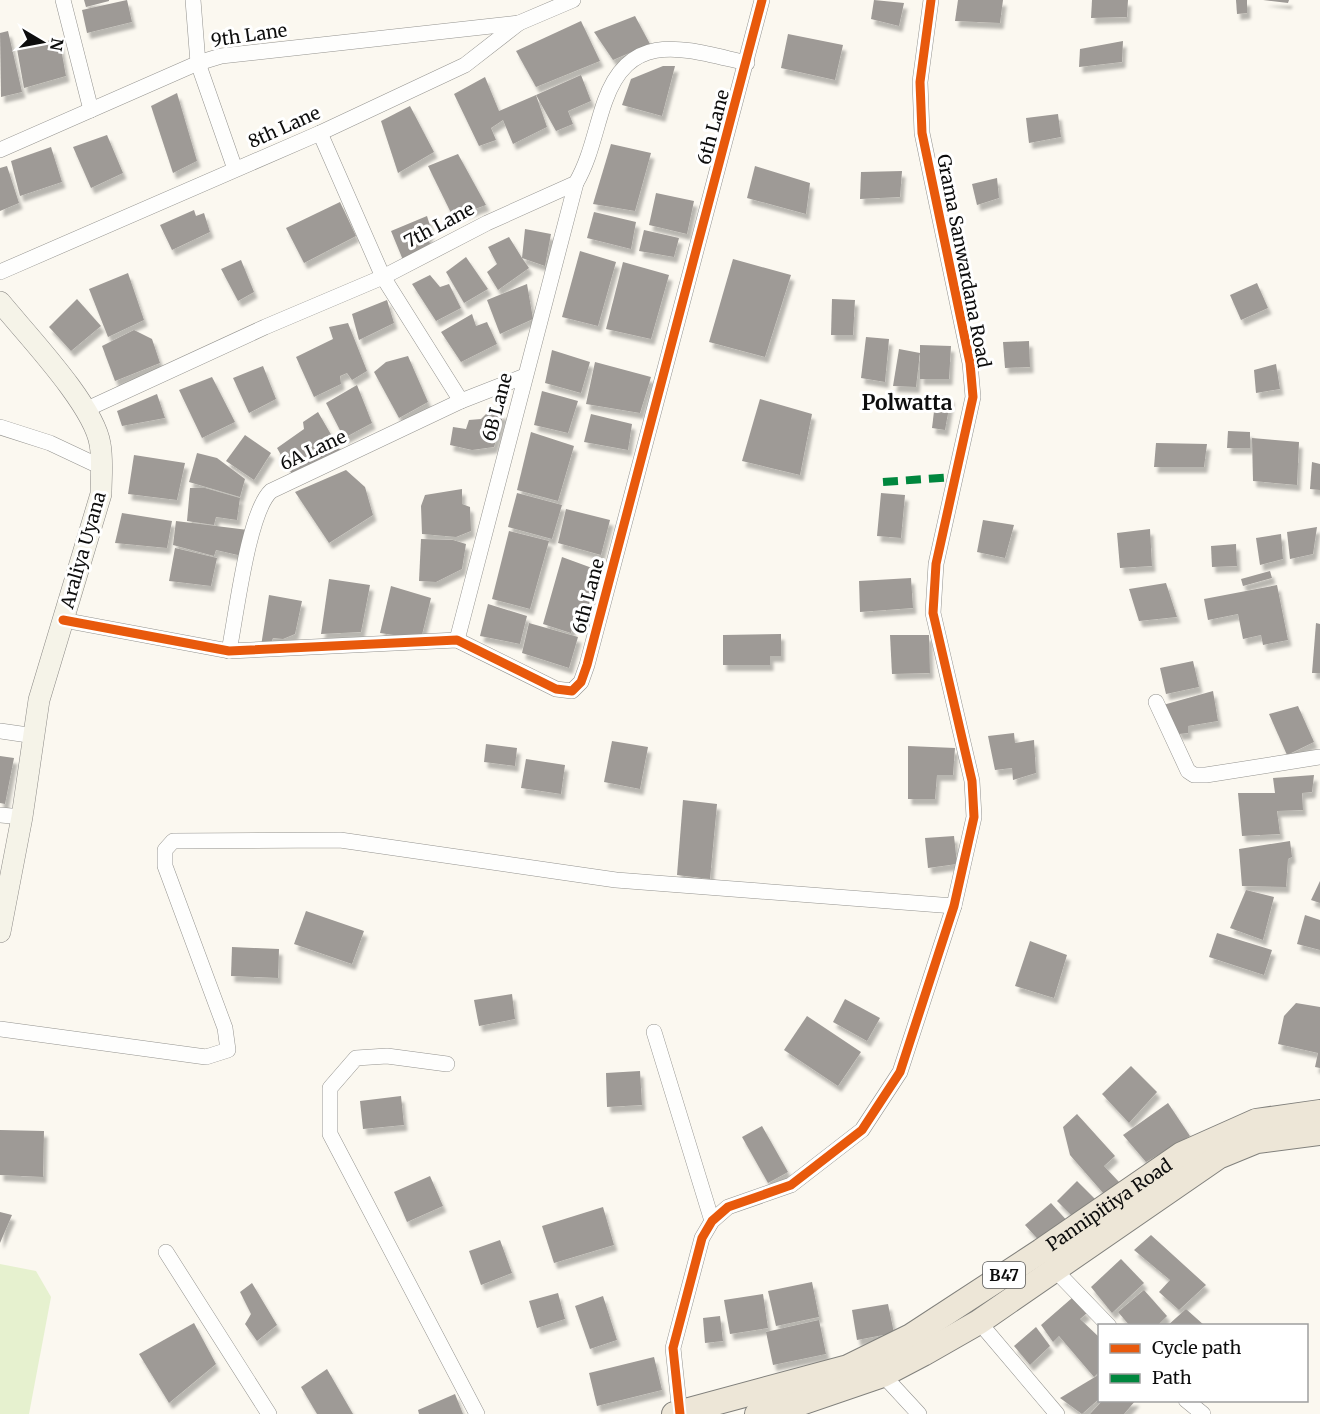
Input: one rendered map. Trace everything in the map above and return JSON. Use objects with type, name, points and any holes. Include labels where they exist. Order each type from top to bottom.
[{"type":"main road","name":"Pannipitiya Road","points":[[678,1414],[848,1367],[911,1336],[1041,1251],[1182,1154],[1256,1121],[1320,1112]]},
{"type":"main road","name":"Pannipitiya Road","points":[[757,1414],[798,1404],[883,1375],[979,1322],[1218,1157],[1257,1141],[1320,1133]]},
{"type":"street","points":[[63,0],[91,110]]},
{"type":"street","points":[[193,0],[198,63],[235,169]]},
{"type":"street","name":"8th Lane","points":[[0,272],[320,133],[465,65],[519,23],[573,0]]},
{"type":"street","name":"6th Lane","points":[[63,620],[229,651],[457,640],[564,692],[572,691],[581,682],[762,0]]},
{"type":"street","name":"Grama Sanwardana Road","points":[[712,1221],[728,1207],[791,1185],[862,1130],[900,1072],[954,906],[974,817],[972,782],[933,613],[936,564],[973,397],[969,363],[922,133],[920,82],[931,0]]},
{"type":"street","name":"9th Lane","points":[[0,150],[198,63],[221,56],[519,23]]},
{"type":"street","points":[[576,183],[592,147],[605,100],[620,70],[638,54],[660,48],[706,54],[747,63]]},
{"type":"street","points":[[320,133],[383,277],[461,401]]},
{"type":"street","name":"7th Lane","points":[[87,409],[265,327],[383,277],[487,223],[576,183]]},
{"type":"street","name":"6B Lane","points":[[457,640],[576,183]]},
{"type":"street","name":"Araliya Uyana","points":[[0,302],[87,409],[100,442],[101,467],[101,494],[39,699],[22,817],[0,932]]},
{"type":"street","name":"6A Lane","points":[[229,651],[249,547],[263,498],[271,491],[461,401],[525,376]]},
{"type":"street","points":[[0,427],[50,443],[101,467]]},
{"type":"street","points":[[1156,702],[1188,771],[1194,775],[1320,757]]},
{"type":"street","points":[[0,731],[35,736]]},
{"type":"street","points":[[0,814],[22,817]]},
{"type":"street","points":[[0,1029],[206,1057],[228,1050],[225,1028],[165,866],[165,850],[173,841],[340,840],[616,880],[954,906]]},
{"type":"street","points":[[654,1032],[712,1221],[702,1238],[673,1348],[678,1414]]},
{"type":"street","points":[[447,1064],[387,1056],[356,1058],[330,1088],[330,1134],[477,1414]]},
{"type":"street","points":[[166,1252],[268,1414]]},
{"type":"street","points":[[1054,1269],[1107,1324]]},
{"type":"street","points":[[979,1322],[1057,1414]]},
{"type":"street","points":[[883,1375],[919,1414]]},
{"type":"street","points":[[1187,1402],[1203,1414]]},
{"type":"green space","points":[[0,1264],[36,1271],[51,1297],[29,1414],[0,1414]]},
{"type":"building","points":[[84,0],[109,0],[109,1],[86,7]]},
{"type":"building","points":[[127,0],[132,22],[87,33],[82,10]]},
{"type":"building","points":[[874,0],[904,3],[899,26],[871,19]]},
{"type":"building","points":[[958,0],[1003,0],[1000,23],[955,21]]},
{"type":"building","points":[[1092,0],[1128,0],[1127,17],[1091,18]]},
{"type":"building","points":[[1236,0],[1247,0],[1247,13],[1237,14]]},
{"type":"building","points":[[1263,0],[1289,0],[1288,3]]},
{"type":"building","points":[[635,16],[650,44],[613,60],[594,32]]},
{"type":"building","points":[[581,21],[600,61],[536,87],[516,51]]},
{"type":"building","points":[[8,31],[22,92],[1,97],[0,33]]},
{"type":"building","points":[[788,34],[843,45],[835,80],[781,68]]},
{"type":"building","points":[[59,38],[66,76],[24,88],[17,49]]},
{"type":"building","points":[[1123,41],[1122,62],[1079,67],[1080,49]]},
{"type":"building","points":[[663,66],[675,66],[662,116],[622,105],[631,79]]},
{"type":"building","points":[[581,75],[591,101],[568,111],[573,124],[556,131],[536,95]]},
{"type":"building","points":[[485,77],[499,111],[536,95],[547,127],[513,144],[503,120],[491,128],[496,140],[479,146],[454,94]]},
{"type":"building","points":[[177,93],[197,161],[173,173],[151,106]]},
{"type":"building","points":[[410,106],[434,152],[398,173],[381,121]]},
{"type":"building","points":[[1058,114],[1061,137],[1029,143],[1026,118]]},
{"type":"building","points":[[107,135],[123,173],[91,188],[73,147]]},
{"type":"building","points":[[611,144],[651,153],[635,211],[593,204]]},
{"type":"building","points":[[51,147],[62,182],[20,196],[11,161]]},
{"type":"building","points":[[458,154],[486,205],[453,217],[428,166]]},
{"type":"building","points":[[7,166],[19,203],[0,211],[0,168]]},
{"type":"building","points":[[755,166],[810,183],[806,214],[747,198]]},
{"type":"building","points":[[902,171],[900,197],[860,199],[861,172]]},
{"type":"building","points":[[997,178],[999,198],[977,205],[972,184]]},
{"type":"building","points":[[656,193],[694,201],[687,234],[649,225]]},
{"type":"building","points":[[340,202],[356,236],[304,263],[286,228]]},
{"type":"building","points":[[194,210],[196,216],[204,213],[210,232],[172,250],[160,225]]},
{"type":"building","points":[[594,212],[636,222],[631,249],[587,238]]},
{"type":"building","points":[[427,216],[431,229],[428,238],[432,249],[403,260],[391,231]]},
{"type":"building","points":[[525,229],[551,234],[545,266],[522,258]]},
{"type":"building","points":[[644,230],[679,238],[674,257],[639,251]]},
{"type":"building","points":[[509,237],[529,268],[498,290],[487,272],[497,264],[488,247]]},
{"type":"building","points":[[580,251],[616,262],[598,326],[562,317]]},
{"type":"building","points":[[466,257],[488,289],[464,303],[446,272]]},
{"type":"building","points":[[733,259],[791,275],[765,357],[709,342]]},
{"type":"building","points":[[241,260],[254,292],[238,301],[221,269]]},
{"type":"building","points":[[623,262],[669,275],[651,339],[606,329]]},
{"type":"building","points":[[128,273],[144,320],[108,337],[89,289]]},
{"type":"building","points":[[430,275],[440,287],[449,284],[461,308],[436,321],[412,284]]},
{"type":"building","points":[[1257,283],[1268,308],[1241,320],[1230,295]]},
{"type":"building","points":[[527,284],[533,319],[500,334],[487,300]]},
{"type":"building","points":[[77,299],[101,326],[71,351],[49,327]]},
{"type":"building","points":[[832,299],[855,300],[853,335],[831,335]]},
{"type":"building","points":[[387,300],[394,323],[359,340],[352,314]]},
{"type":"building","points":[[472,314],[476,326],[487,322],[497,344],[461,362],[441,332]]},
{"type":"building","points":[[348,323],[367,371],[352,380],[347,373],[340,376],[341,384],[314,397],[296,357],[333,339],[329,327]]},
{"type":"building","points":[[134,330],[152,339],[160,363],[115,381],[102,346]]},
{"type":"building","points":[[866,337],[889,339],[885,382],[861,378]]},
{"type":"building","points":[[1029,341],[1030,367],[1005,368],[1003,342]]},
{"type":"building","points":[[920,345],[951,346],[949,379],[920,379]]},
{"type":"building","points":[[899,349],[920,353],[916,387],[893,386]]},
{"type":"building","points":[[552,350],[590,362],[581,393],[545,383]]},
{"type":"building","points":[[408,356],[428,402],[399,418],[374,372],[386,362]]},
{"type":"building","points":[[595,362],[651,377],[640,413],[586,404]]},
{"type":"building","points":[[1276,364],[1280,389],[1256,393],[1254,370]]},
{"type":"building","points":[[263,366],[276,399],[249,413],[233,378]]},
{"type":"building","points":[[212,377],[235,422],[202,438],[179,390]]},
{"type":"building","points":[[357,385],[372,423],[344,438],[326,403]]},
{"type":"building","points":[[542,391],[578,401],[568,433],[534,425]]},
{"type":"building","points":[[157,394],[165,418],[122,426],[117,411]]},
{"type":"building","points":[[936,395],[951,397],[945,430],[932,428]]},
{"type":"building","points":[[760,399],[812,414],[800,475],[742,461]]},
{"type":"building","points":[[318,412],[340,450],[294,478],[277,448],[304,429],[303,422]]},
{"type":"building","points":[[487,413],[504,413],[494,447],[472,450],[450,445],[453,427],[466,429],[469,420],[481,419]]},
{"type":"building","points":[[591,414],[632,424],[628,450],[584,442]]},
{"type":"building","points":[[1228,431],[1250,432],[1250,448],[1227,448]]},
{"type":"building","points":[[531,432],[574,446],[558,501],[517,490]]},
{"type":"building","points":[[245,435],[271,453],[254,480],[226,461]]},
{"type":"building","points":[[1252,438],[1299,442],[1297,485],[1253,481]]},
{"type":"building","points":[[1156,443],[1207,444],[1204,467],[1154,467]]},
{"type":"building","points":[[197,453],[217,458],[245,479],[240,497],[189,482]]},
{"type":"building","points":[[134,455],[185,463],[177,500],[128,494]]},
{"type":"building","points":[[1312,462],[1320,464],[1320,490],[1310,489]]},
{"type":"building","points":[[346,470],[365,487],[373,515],[329,543],[295,492]]},
{"type":"building","points":[[190,488],[205,488],[240,498],[237,520],[216,517],[214,525],[187,521]]},
{"type":"building","points":[[462,489],[462,504],[470,507],[471,531],[456,537],[422,534],[421,506],[425,495]]},
{"type":"building","points":[[517,493],[562,505],[552,539],[508,527]]},
{"type":"building","points":[[881,493],[905,495],[901,538],[877,536]]},
{"type":"building","points":[[566,509],[610,520],[601,555],[558,543]]},
{"type":"building","points":[[122,513],[172,521],[167,548],[115,543]]},
{"type":"building","points":[[983,520],[1014,525],[1005,558],[977,552]]},
{"type":"building","points":[[176,521],[248,530],[242,556],[216,550],[214,556],[173,545]]},
{"type":"building","points":[[1317,527],[1313,554],[1290,559],[1287,532]]},
{"type":"building","points":[[1150,529],[1152,566],[1120,568],[1117,533]]},
{"type":"building","points":[[509,531],[549,541],[530,609],[492,599]]},
{"type":"building","points":[[1281,534],[1283,559],[1260,565],[1256,538]]},
{"type":"building","points":[[421,539],[453,540],[466,544],[462,569],[436,582],[419,581]]},
{"type":"building","points":[[1236,544],[1237,566],[1212,567],[1211,546]]},
{"type":"building","points":[[175,548],[217,558],[211,586],[169,581]]},
{"type":"building","points":[[562,557],[603,572],[600,583],[593,583],[585,625],[573,624],[571,633],[543,624]]},
{"type":"building","points":[[1270,571],[1272,578],[1243,586],[1241,579]]},
{"type":"building","points":[[911,578],[913,608],[860,612],[859,581]]},
{"type":"building","points":[[329,579],[370,585],[361,632],[321,634]]},
{"type":"building","points":[[1166,583],[1177,617],[1139,621],[1129,589]]},
{"type":"building","points":[[1277,585],[1288,640],[1263,645],[1261,635],[1243,639],[1238,614],[1208,620],[1204,599]]},
{"type":"building","points":[[391,586],[431,598],[421,639],[380,633]]},
{"type":"building","points":[[269,595],[302,601],[295,634],[283,639],[273,638],[269,648],[261,646]]},
{"type":"building","points":[[488,604],[527,616],[520,644],[480,636]]},
{"type":"building","points":[[529,623],[578,637],[569,668],[522,653]]},
{"type":"building","points":[[1316,623],[1320,624],[1320,673],[1312,673]]},
{"type":"building","points":[[781,634],[781,656],[770,656],[770,665],[723,665],[723,635]]},
{"type":"building","points":[[890,635],[929,635],[930,673],[892,674]]},
{"type":"building","points":[[1193,661],[1199,687],[1166,694],[1160,668]]},
{"type":"building","points":[[1213,691],[1218,721],[1188,726],[1188,733],[1179,734],[1163,705]]},
{"type":"building","points":[[1298,706],[1314,742],[1287,755],[1269,714]]},
{"type":"building","points":[[1014,733],[1015,743],[1034,740],[1036,773],[1013,780],[1012,768],[995,770],[988,736]]},
{"type":"building","points":[[612,741],[648,747],[640,789],[604,782]]},
{"type":"building","points":[[486,744],[517,748],[515,766],[484,762]]},
{"type":"building","points":[[908,746],[955,748],[953,775],[937,775],[935,799],[908,799]]},
{"type":"building","points":[[0,756],[14,758],[5,804],[0,803]]},
{"type":"building","points":[[526,759],[565,765],[561,794],[521,788]]},
{"type":"building","points":[[1314,775],[1312,792],[1302,793],[1303,810],[1277,811],[1280,834],[1242,836],[1238,793],[1275,793],[1273,778]]},
{"type":"building","points":[[683,800],[717,804],[710,879],[677,875]]},
{"type":"building","points":[[954,836],[957,864],[928,868],[925,838]]},
{"type":"building","points":[[1290,841],[1292,857],[1288,859],[1286,887],[1242,886],[1239,849]]},
{"type":"building","points":[[1320,881],[1320,903],[1311,900]]},
{"type":"building","points":[[1246,890],[1274,897],[1263,940],[1230,928]]},
{"type":"building","points":[[306,911],[364,931],[352,964],[294,944]]},
{"type":"building","points":[[1305,915],[1320,920],[1320,950],[1297,944]]},
{"type":"building","points":[[1217,933],[1272,950],[1264,975],[1209,957]]},
{"type":"building","points":[[1030,941],[1067,955],[1054,998],[1015,986]]},
{"type":"building","points":[[232,947],[279,949],[278,978],[231,976]]},
{"type":"building","points":[[512,994],[515,1019],[479,1026],[474,1000]]},
{"type":"building","points":[[845,999],[880,1018],[867,1041],[833,1022]]},
{"type":"building","points":[[1296,1003],[1320,1007],[1320,1068],[1315,1067],[1318,1053],[1278,1044],[1284,1016]]},
{"type":"building","points":[[807,1016],[861,1052],[838,1086],[784,1050]]},
{"type":"building","points":[[1131,1066],[1157,1092],[1129,1123],[1102,1094]]},
{"type":"building","points":[[640,1071],[642,1105],[607,1107],[606,1073]]},
{"type":"building","points":[[401,1096],[404,1125],[363,1129],[360,1101]]},
{"type":"building","points":[[1168,1103],[1190,1136],[1146,1162],[1123,1135]]},
{"type":"building","points":[[1077,1114],[1115,1156],[1104,1166],[1119,1182],[1104,1194],[1070,1155],[1063,1127]]},
{"type":"building","points":[[762,1126],[788,1172],[768,1183],[742,1137]]},
{"type":"building","points":[[0,1130],[44,1131],[43,1177],[0,1175]]},
{"type":"building","points":[[430,1176],[443,1206],[407,1222],[394,1192]]},
{"type":"building","points":[[1077,1181],[1097,1201],[1077,1221],[1057,1201]]},
{"type":"building","points":[[1051,1203],[1069,1223],[1044,1246],[1025,1225]]},
{"type":"building","points":[[603,1207],[614,1245],[554,1263],[542,1226]]},
{"type":"building","points":[[0,1212],[12,1215],[0,1243]]},
{"type":"building","points":[[1151,1235],[1206,1285],[1179,1310],[1159,1292],[1170,1280],[1134,1250]]},
{"type":"building","points":[[500,1240],[512,1273],[481,1285],[469,1251]]},
{"type":"building","points":[[1121,1259],[1144,1283],[1112,1313],[1091,1287]]},
{"type":"building","points":[[812,1282],[819,1317],[776,1326],[768,1291]]},
{"type":"building","points":[[252,1283],[277,1325],[257,1341],[245,1324],[251,1314],[240,1292]]},
{"type":"building","points":[[1144,1290],[1167,1316],[1159,1324],[1128,1324],[1118,1312]]},
{"type":"building","points":[[558,1293],[565,1319],[537,1328],[529,1301]]},
{"type":"building","points":[[763,1294],[768,1328],[730,1334],[724,1300]]},
{"type":"building","points":[[603,1296],[617,1340],[590,1349],[575,1306]]},
{"type":"building","points":[[1072,1298],[1087,1313],[1080,1319],[1098,1336],[1098,1373],[1094,1377],[1059,1336],[1053,1342],[1041,1325]]},
{"type":"building","points":[[888,1304],[894,1333],[857,1340],[852,1310]]},
{"type":"building","points":[[1186,1309],[1203,1324],[1169,1324]]},
{"type":"building","points":[[720,1316],[723,1341],[705,1343],[703,1318]]},
{"type":"building","points":[[819,1320],[826,1354],[773,1365],[766,1332]]},
{"type":"building","points":[[194,1323],[216,1364],[169,1403],[139,1354]]},
{"type":"building","points":[[1036,1327],[1050,1346],[1030,1365],[1014,1346]]},
{"type":"building","points":[[654,1357],[662,1390],[597,1406],[589,1373]]},
{"type":"building","points":[[327,1369],[353,1414],[317,1414],[301,1387]]},
{"type":"building","points":[[1098,1375],[1098,1400],[1082,1414],[1060,1398]]},
{"type":"building","points":[[455,1394],[463,1414],[419,1414],[418,1410]]},
{"type":"building","points":[[1101,1402],[1134,1402],[1124,1414],[1090,1414]]},
{"type":"marked path","points":[[883,482],[954,477]]},
{"type":"cycle path","points":[[63,620],[229,651],[457,640],[556,689],[572,691],[581,682],[587,665],[762,0]]},
{"type":"cycle path","points":[[680,1414],[673,1348],[702,1238],[712,1221],[728,1207],[791,1185],[862,1130],[900,1072],[954,906],[974,817],[972,781],[933,613],[936,564],[973,397],[970,363],[922,133],[920,82],[931,0]]},
{"type":"district","name":"Polwatta","points":[[907,402]]}]
